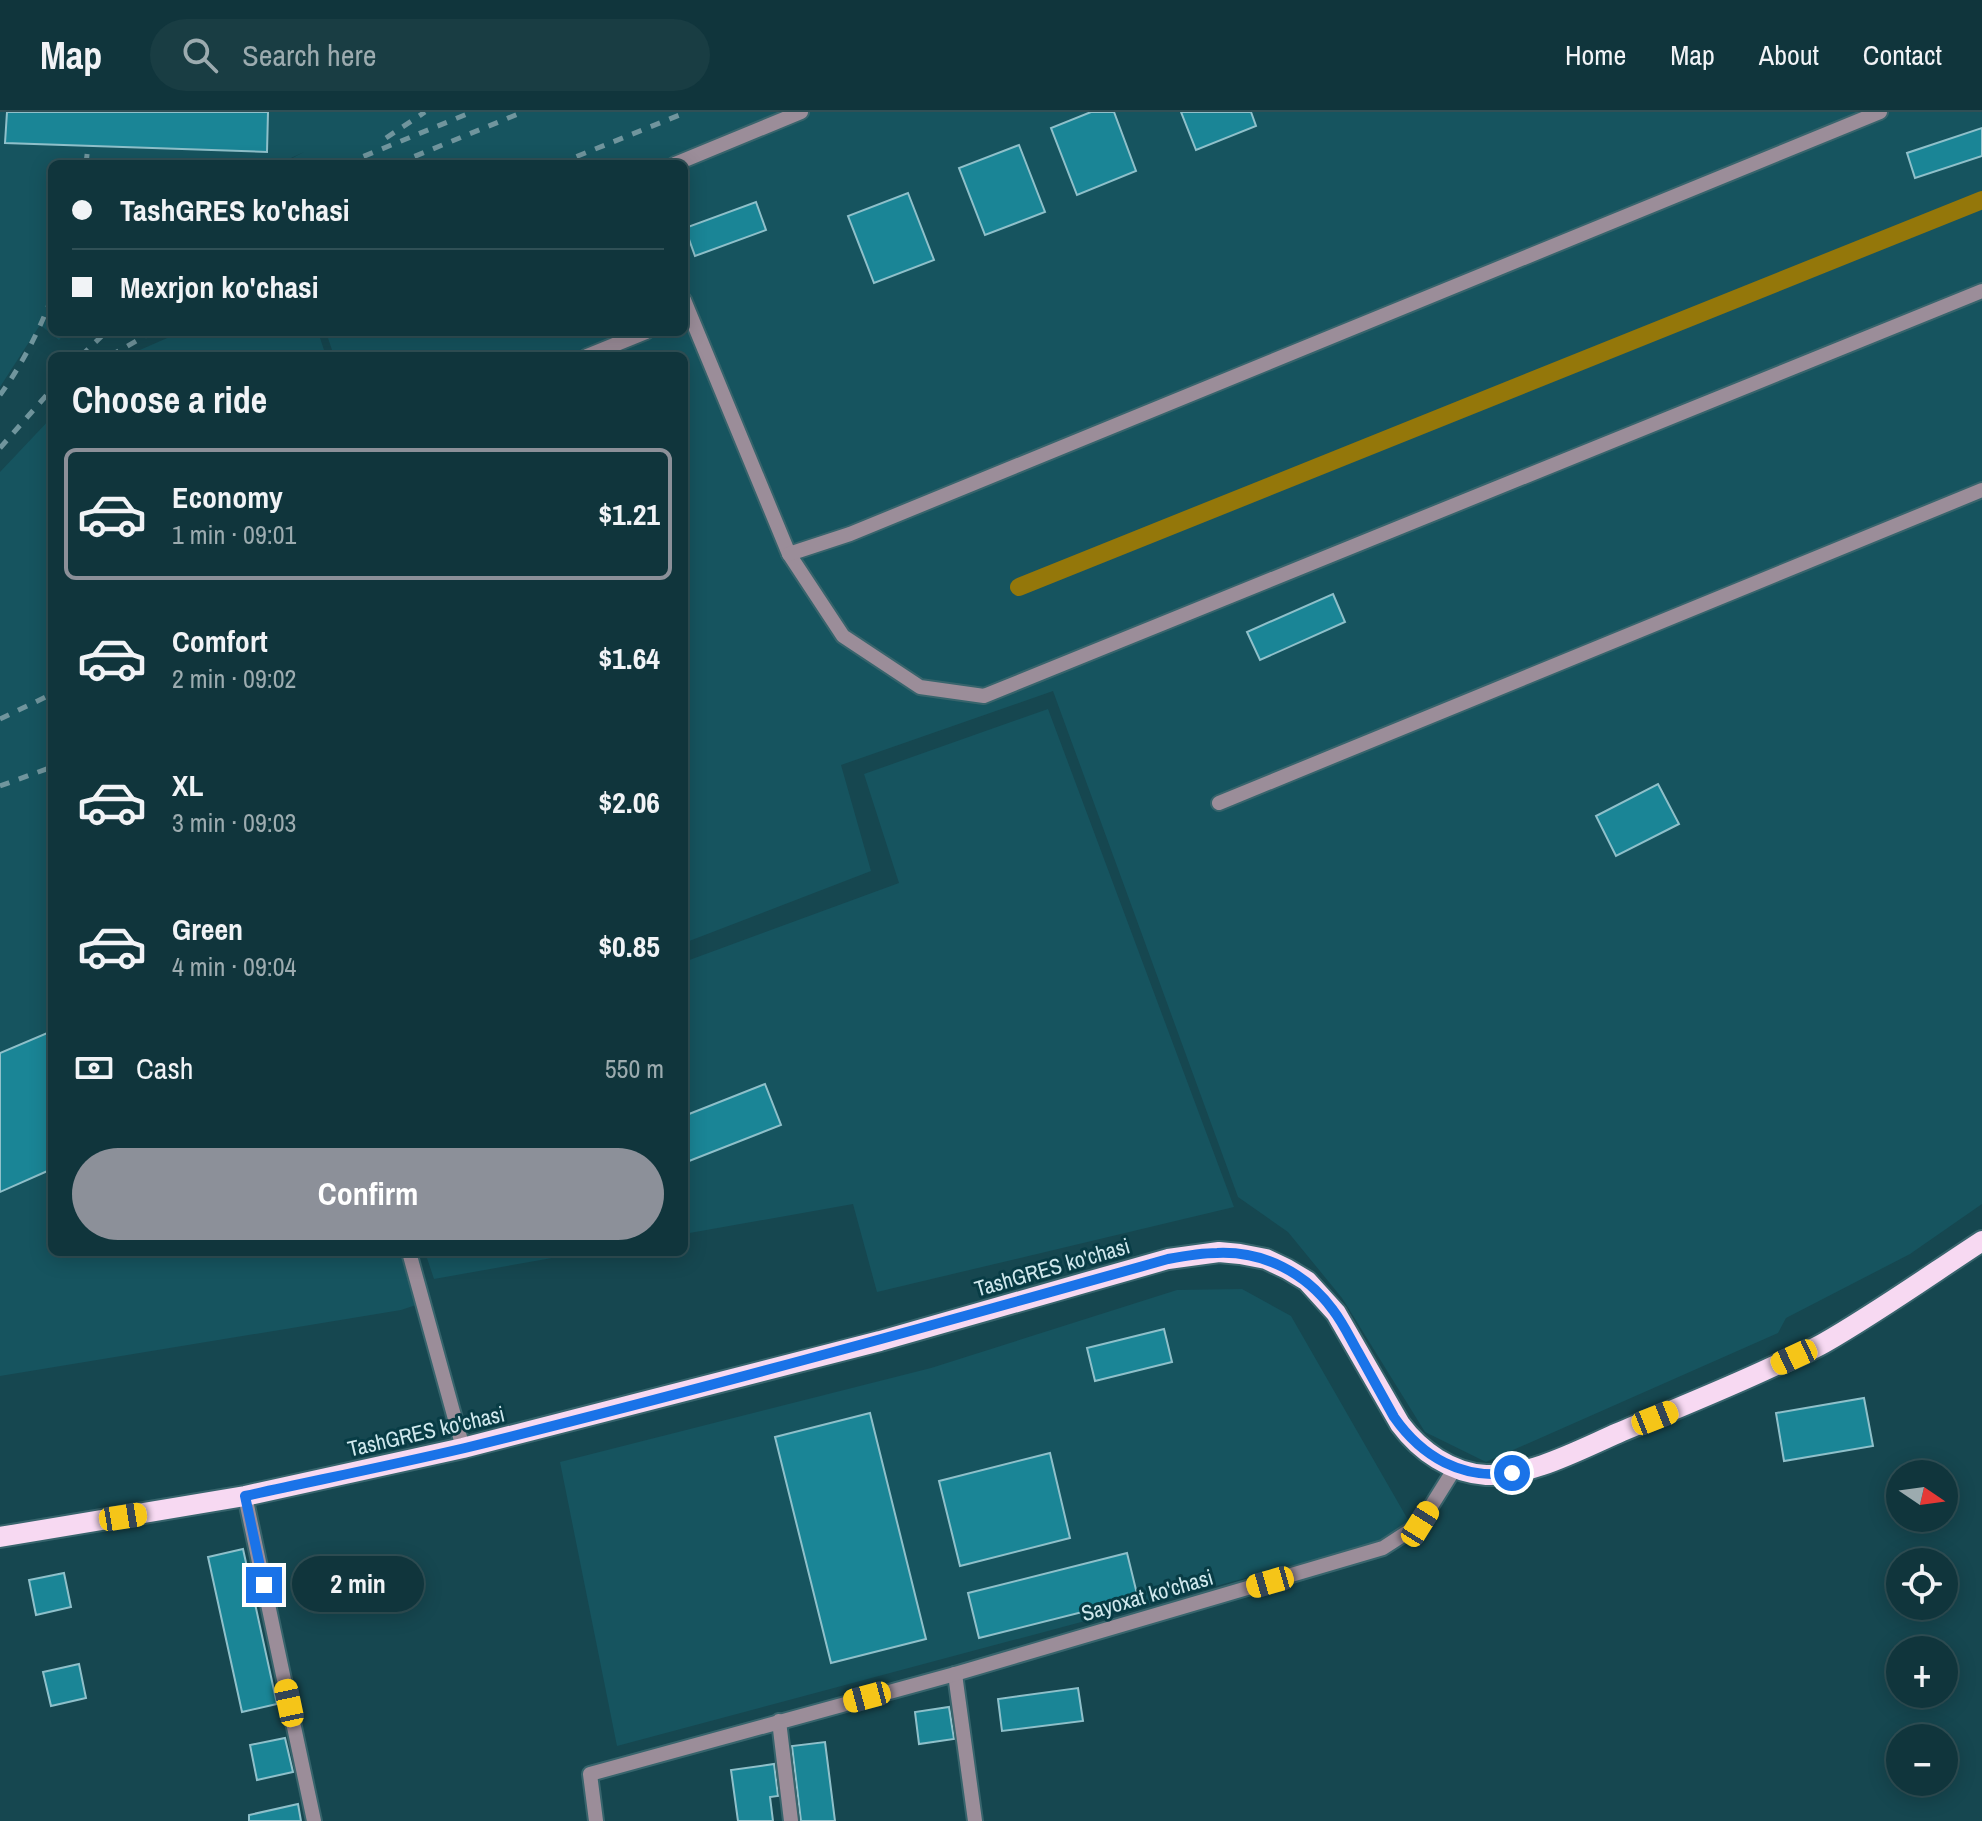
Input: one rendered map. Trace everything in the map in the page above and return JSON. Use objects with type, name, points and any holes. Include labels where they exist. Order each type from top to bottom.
[{"type":"main road","name":"TashGRES ko'chasi","points":[[0,1537],[245,1496],[463,1448],[880,1341],[1168,1259],[1219,1252],[1266,1259],[1307,1281],[1336,1313],[1394,1417],[1427,1452],[1455,1468],[1478,1474],[1523,1470],[1737,1384],[1822,1344],[1982,1241]]},
{"type":"street","points":[[685,160],[801,112]]},
{"type":"street","points":[[789,554],[850,534],[1880,112]]},
{"type":"street","points":[[688,310],[789,554],[843,636],[920,687],[984,696],[1982,291]]},
{"type":"street","points":[[597,352],[636,336]]},
{"type":"street","points":[[1219,803],[1982,490]]},
{"type":"street","points":[[410,1256],[463,1448]]},
{"type":"street","name":"Sayoxat ko'chasi","points":[[596,1821],[590,1774],[955,1674],[1383,1548],[1420,1524],[1455,1468]]},
{"type":"street","points":[[245,1496],[314,1821]]},
{"type":"street","points":[[955,1674],[975,1821]]},
{"type":"street","points":[[779,1721],[791,1821]]},
{"type":"shaded area","points":[[0,112],[1982,112],[1982,1204],[1910,1254],[1786,1318],[1778,1333],[1486,1462],[1425,1432],[1342,1298],[1288,1232],[1238,1197],[1053,691],[841,765],[871,871],[688,941],[688,352],[333,352],[327,336],[688,336],[688,160],[289,160],[304,152],[287,160],[48,160],[48,331],[40,325],[0,387]]},
{"type":"shaded area","points":[[172,336],[319,336],[325,352],[135,352]]},
{"type":"shaded area","points":[[48,421],[48,1256],[406,1256],[422,1303],[401,1310],[0,1376],[0,472]]},
{"type":"shaded area","points":[[1048,709],[1234,1207],[877,1292],[853,1204],[688,1233],[688,961],[899,883],[864,774]]},
{"type":"shaded area","points":[[426,1256],[563,1256],[434,1279]]},
{"type":"shaded area","points":[[1242,1289],[1291,1316],[1411,1525],[1373,1544],[617,1746],[560,1462],[931,1368],[1177,1290]]},
{"type":"building","points":[[7,112],[268,112],[267,152],[5,143]]},
{"type":"building","points":[[1091,112],[1114,112],[1136,171],[1077,195],[1051,128]]},
{"type":"building","points":[[1181,112],[1251,112],[1256,126],[1196,150]]},
{"type":"building","points":[[1982,128],[1982,156],[1915,178],[1907,153]]},
{"type":"building","points":[[1019,145],[1045,212],[985,235],[959,168]]},
{"type":"building","points":[[908,193],[934,260],[874,283],[848,216]]},
{"type":"building","points":[[756,202],[766,230],[695,256],[688,227]]},
{"type":"building","points":[[1333,594],[1345,622],[1260,660],[1247,632]]},
{"type":"building","points":[[1658,784],[1679,824],[1616,856],[1596,816]]},
{"type":"building","points":[[48,1033],[48,1171],[0,1192],[0,1053]]},
{"type":"building","points":[[765,1084],[781,1125],[688,1161],[688,1114]]},
{"type":"building","points":[[1164,1329],[1172,1362],[1095,1381],[1087,1348]]},
{"type":"building","points":[[1864,1398],[1873,1446],[1784,1461],[1776,1413]]},
{"type":"building","points":[[870,1413],[926,1639],[831,1663],[775,1437]]},
{"type":"building","points":[[1050,1453],[1070,1538],[960,1566],[939,1481]]},
{"type":"building","points":[[243,1549],[277,1704],[242,1712],[208,1557]]},
{"type":"building","points":[[1127,1553],[1138,1598],[979,1638],[968,1593]]},
{"type":"building","points":[[64,1573],[71,1607],[36,1615],[29,1580]]},
{"type":"building","points":[[79,1664],[86,1698],[51,1706],[43,1672]]},
{"type":"building","points":[[1078,1688],[1083,1721],[1002,1731],[998,1699]]},
{"type":"building","points":[[949,1707],[954,1739],[919,1744],[915,1712]]},
{"type":"building","points":[[285,1738],[293,1772],[257,1780],[250,1745]]},
{"type":"building","points":[[825,1742],[835,1821],[801,1821],[792,1746]]},
{"type":"building","points":[[774,1764],[778,1796],[770,1797],[773,1821],[738,1821],[731,1770]]},
{"type":"building","points":[[298,1804],[301,1821],[249,1821],[249,1815]]},
{"type":"waterway","points":[[1019,587],[1982,200]]},
{"type":"railway","points":[[386,138],[425,112]]},
{"type":"railway","points":[[355,160],[472,112]]},
{"type":"railway","points":[[406,160],[523,112]]},
{"type":"railway","points":[[568,160],[687,112]]},
{"type":"railway","points":[[86,160],[88,146]]},
{"type":"railway","points":[[0,395],[15,373],[48,306]]},
{"type":"railway","points":[[85,352],[102,336]]},
{"type":"railway","points":[[117,352],[145,336]]},
{"type":"railway","points":[[0,448],[48,394]]},
{"type":"railway","points":[[0,719],[48,696]]},
{"type":"railway","points":[[0,786],[48,768]]},
{"type":"route","points":[[264,1585],[245,1496],[523,1433],[880,1341],[1168,1259],[1219,1252],[1266,1259],[1307,1281],[1336,1313],[1394,1417],[1419,1446],[1466,1472],[1488,1475],[1512,1473]]}]
